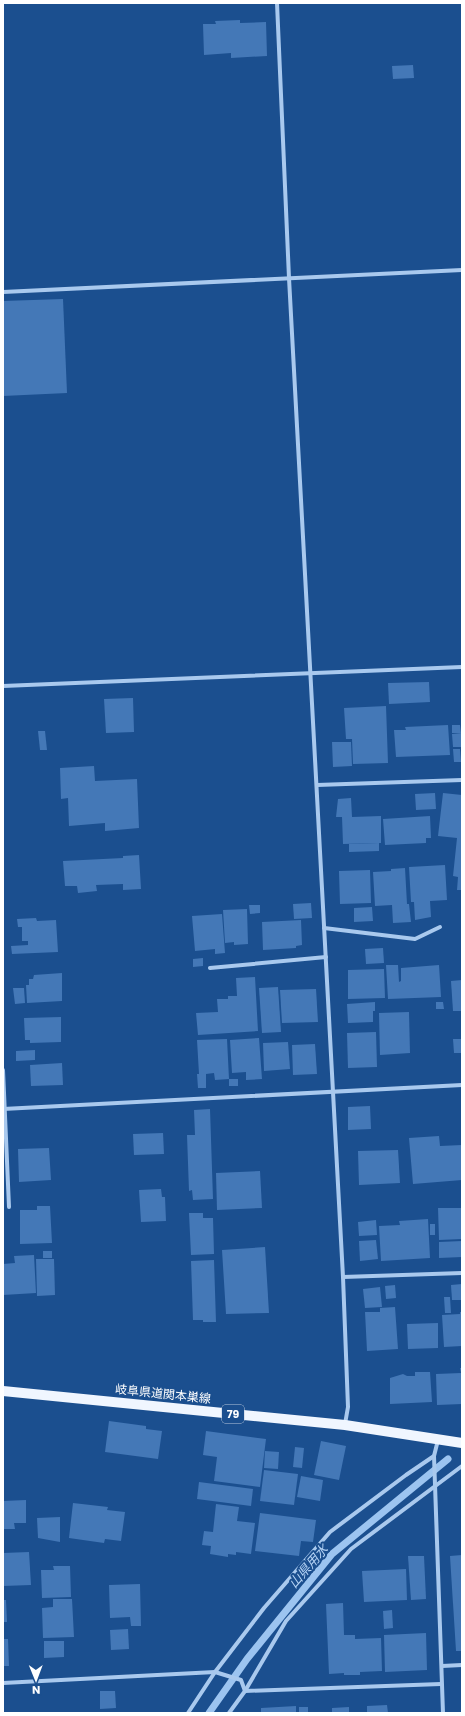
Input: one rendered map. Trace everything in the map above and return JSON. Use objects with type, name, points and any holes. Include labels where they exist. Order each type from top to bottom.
[{"type":"main road","name":"岐阜県道関本巣線","points":[[3,1391],[345,1425],[462,1443]]},
{"type":"street","points":[[277,3],[289,278],[343,1276],[348,1407],[345,1425]]},
{"type":"street","points":[[3,292],[462,270]]},
{"type":"street","points":[[3,686],[311,672],[462,667]]},
{"type":"street","points":[[317,785],[462,780]]},
{"type":"street","points":[[324,928],[415,940],[440,927]]},
{"type":"street","points":[[210,968],[326,957]]},
{"type":"street","points":[[3,1070],[9,1208]]},
{"type":"street","points":[[4,1109],[462,1085]]},
{"type":"street","points":[[343,1276],[462,1273]]},
{"type":"street","points":[[438,1440],[434,1456],[434,1464],[436,1481],[443,1713]]},
{"type":"street","points":[[188,1713],[215,1672],[264,1608],[330,1532],[434,1456]]},
{"type":"street","points":[[229,1713],[245,1691],[286,1621],[351,1549],[462,1466]]},
{"type":"street","points":[[442,1666],[462,1665]]},
{"type":"street","points":[[3,1683],[215,1672],[241,1680],[245,1691]]},
{"type":"street","points":[[245,1691],[441,1684]]},
{"type":"building","points":[[240,20],[240,23],[266,22],[267,56],[231,58],[231,53],[204,55],[203,24],[216,24],[215,21]]},
{"type":"building","points":[[413,65],[414,78],[393,79],[392,66]]},
{"type":"building","points":[[63,299],[67,393],[3,396],[3,301]]},
{"type":"building","points":[[429,682],[430,702],[389,704],[388,683]]},
{"type":"building","points":[[133,698],[134,732],[106,733],[104,699]]},
{"type":"building","points":[[386,706],[388,763],[353,764],[352,739],[346,739],[344,708]]},
{"type":"building","points":[[448,725],[450,755],[396,757],[394,730],[406,730],[405,727]]},
{"type":"building","points":[[452,725],[460,725],[461,733],[452,733]]},
{"type":"building","points":[[38,731],[45,731],[47,750],[40,750]]},
{"type":"building","points":[[462,733],[462,747],[453,747],[452,734]]},
{"type":"building","points":[[332,742],[351,742],[352,766],[333,767]]},
{"type":"building","points":[[453,749],[460,749],[461,762],[454,762]]},
{"type":"building","points":[[94,766],[95,781],[137,779],[139,828],[105,831],[105,823],[69,826],[68,798],[61,799],[60,768]]},
{"type":"building","points":[[435,793],[436,809],[416,810],[415,794]]},
{"type":"building","points":[[443,793],[462,795],[462,890],[457,890],[458,877],[453,876],[457,838],[438,836]]},
{"type":"building","points":[[351,798],[352,817],[381,816],[381,843],[343,844],[342,817],[336,817],[338,799]]},
{"type":"building","points":[[430,816],[431,838],[426,838],[426,843],[385,845],[383,819]]},
{"type":"building","points":[[379,843],[379,851],[349,852],[349,844]]},
{"type":"building","points":[[139,855],[141,889],[123,890],[123,884],[96,885],[97,891],[78,893],[77,886],[65,886],[63,861],[123,858],[123,856]]},
{"type":"building","points":[[445,865],[447,900],[430,901],[431,917],[415,920],[414,902],[411,902],[409,867]]},
{"type":"building","points":[[405,868],[407,904],[409,904],[411,922],[393,923],[392,905],[375,906],[373,872],[391,871],[391,869]]},
{"type":"building","points":[[370,870],[371,903],[340,904],[339,871]]},
{"type":"building","points":[[311,903],[312,918],[294,919],[293,904]]},
{"type":"building","points":[[249,905],[260,905],[260,913],[250,914]]},
{"type":"building","points":[[372,907],[373,921],[354,922],[354,908]]},
{"type":"building","points":[[247,909],[248,944],[234,945],[234,942],[225,943],[223,910]]},
{"type":"building","points":[[222,914],[225,953],[215,954],[215,949],[195,951],[192,916]]},
{"type":"building","points":[[36,918],[37,921],[56,920],[58,952],[12,954],[11,946],[28,945],[28,941],[22,941],[22,927],[18,927],[17,919]]},
{"type":"building","points":[[301,920],[302,945],[296,946],[296,948],[263,950],[262,922]]},
{"type":"building","points":[[383,948],[384,963],[366,964],[365,949]]},
{"type":"building","points":[[203,958],[203,966],[193,967],[193,959]]},
{"type":"building","points":[[386,965],[398,965],[399,982],[401,981],[401,968],[439,965],[441,997],[388,999]]},
{"type":"building","points":[[384,969],[385,998],[348,999],[348,970]]},
{"type":"building","points":[[62,973],[62,1001],[27,1003],[26,985],[29,985],[29,979],[33,979],[34,975]]},
{"type":"building","points":[[255,977],[258,1031],[198,1035],[196,1013],[218,1012],[217,999],[228,999],[228,996],[237,996],[236,978]]},
{"type":"building","points":[[462,980],[462,1011],[453,1011],[451,981]]},
{"type":"building","points":[[278,987],[281,1032],[262,1033],[259,988]]},
{"type":"building","points":[[13,988],[24,988],[25,1003],[15,1004]]},
{"type":"building","points":[[316,989],[318,1022],[282,1023],[280,990]]},
{"type":"building","points":[[375,1002],[373,1022],[348,1023],[347,1004]]},
{"type":"building","points":[[436,1002],[443,1002],[444,1009],[436,1009]]},
{"type":"building","points":[[409,1012],[410,1053],[380,1055],[379,1013]]},
{"type":"building","points":[[61,1017],[61,1042],[30,1043],[30,1040],[25,1040],[24,1018]]},
{"type":"building","points":[[376,1032],[377,1067],[348,1068],[347,1033]]},
{"type":"building","points":[[259,1038],[262,1079],[246,1080],[246,1072],[232,1073],[230,1040]]},
{"type":"building","points":[[227,1039],[229,1079],[215,1080],[214,1073],[206,1074],[206,1088],[198,1088],[197,1074],[199,1074],[197,1040]]},
{"type":"building","points":[[453,1039],[461,1039],[462,1053],[454,1053]]},
{"type":"building","points":[[288,1042],[290,1069],[264,1071],[263,1043]]},
{"type":"building","points":[[315,1044],[317,1074],[293,1075],[292,1045]]},
{"type":"building","points":[[35,1050],[35,1060],[16,1061],[16,1051]]},
{"type":"building","points":[[62,1063],[63,1085],[31,1086],[30,1065]]},
{"type":"building","points":[[229,1079],[238,1079],[238,1086],[229,1086]]},
{"type":"building","points":[[370,1106],[371,1129],[348,1130],[348,1107]]},
{"type":"building","points":[[210,1109],[213,1199],[193,1200],[192,1190],[189,1191],[187,1135],[195,1135],[194,1110]]},
{"type":"building","points":[[163,1133],[164,1154],[134,1155],[133,1134]]},
{"type":"building","points":[[439,1136],[440,1146],[462,1145],[462,1180],[413,1184],[409,1138]]},
{"type":"building","points":[[49,1148],[51,1180],[19,1182],[18,1149]]},
{"type":"building","points":[[398,1150],[400,1183],[359,1185],[358,1151]]},
{"type":"building","points":[[260,1171],[262,1208],[217,1210],[216,1173]]},
{"type":"building","points":[[161,1189],[162,1197],[165,1197],[166,1221],[141,1222],[139,1190]]},
{"type":"building","points":[[37,1206],[50,1206],[52,1243],[20,1244],[20,1210],[37,1210]]},
{"type":"building","points":[[438,1208],[462,1208],[462,1239],[439,1240]]},
{"type":"building","points":[[189,1213],[203,1213],[203,1218],[213,1218],[214,1254],[191,1255]]},
{"type":"building","points":[[428,1219],[430,1258],[381,1261],[379,1226],[400,1225],[399,1221]]},
{"type":"building","points":[[376,1220],[377,1235],[359,1236],[358,1222]]},
{"type":"building","points":[[430,1224],[435,1224],[435,1235],[430,1235]]},
{"type":"building","points":[[376,1240],[378,1259],[360,1261],[359,1241]]},
{"type":"building","points":[[462,1241],[462,1257],[439,1258],[439,1242]]},
{"type":"building","points":[[265,1247],[269,1313],[226,1314],[222,1250]]},
{"type":"building","points":[[43,1251],[52,1251],[52,1258],[43,1258]]},
{"type":"building","points":[[34,1255],[36,1293],[3,1295],[3,1264],[15,1263],[14,1256]]},
{"type":"building","points":[[36,1259],[54,1259],[55,1295],[37,1296]]},
{"type":"building","points":[[214,1260],[216,1322],[193,1320],[191,1261]]},
{"type":"building","points":[[462,1284],[462,1300],[452,1300],[451,1285]]},
{"type":"building","points":[[395,1285],[396,1298],[386,1299],[385,1286]]},
{"type":"building","points":[[380,1287],[382,1307],[365,1308],[363,1289]]},
{"type":"building","points":[[444,1297],[450,1297],[451,1313],[445,1313]]},
{"type":"building","points":[[395,1307],[398,1349],[367,1351],[365,1312],[380,1312],[380,1308]]},
{"type":"building","points":[[460,1312],[462,1312],[462,1346],[444,1347],[442,1315],[460,1314]]},
{"type":"building","points":[[438,1323],[438,1348],[408,1349],[407,1324]]},
{"type":"building","points":[[460,1368],[462,1368],[462,1404],[437,1405],[436,1374],[461,1373]]},
{"type":"building","points":[[415,1372],[430,1372],[432,1402],[390,1404],[390,1378],[403,1374],[407,1376],[415,1376]]},
{"type":"building","points":[[109,1421],[146,1426],[146,1429],[162,1431],[158,1459],[105,1452]]},
{"type":"building","points":[[206,1431],[266,1439],[260,1487],[214,1481],[217,1457],[203,1455]]},
{"type":"building","points":[[321,1441],[346,1446],[339,1480],[314,1475]]},
{"type":"building","points":[[295,1447],[304,1448],[302,1468],[293,1467]]},
{"type":"building","points":[[265,1451],[279,1452],[278,1469],[264,1468]]},
{"type":"building","points":[[264,1470],[298,1474],[294,1505],[260,1501]]},
{"type":"building","points":[[301,1476],[323,1480],[320,1501],[297,1497]]},
{"type":"building","points":[[199,1482],[253,1489],[251,1506],[197,1499]]},
{"type":"building","points":[[26,1500],[26,1523],[14,1523],[15,1529],[3,1529],[3,1501]]},
{"type":"building","points":[[73,1503],[108,1507],[107,1510],[125,1512],[121,1541],[105,1539],[104,1543],[69,1538]]},
{"type":"building","points":[[216,1504],[239,1507],[237,1521],[255,1523],[251,1554],[236,1552],[236,1555],[228,1554],[228,1557],[210,1554],[211,1546],[202,1545],[204,1531],[213,1532]]},
{"type":"building","points":[[260,1513],[316,1520],[313,1542],[301,1541],[299,1556],[255,1551]]},
{"type":"building","points":[[60,1517],[60,1542],[38,1538],[37,1518]]},
{"type":"building","points":[[29,1552],[31,1585],[3,1586],[3,1553]]},
{"type":"building","points":[[462,1555],[462,1651],[456,1651],[450,1556]]},
{"type":"building","points":[[408,1556],[424,1556],[426,1599],[411,1600]]},
{"type":"building","points":[[53,1566],[70,1566],[71,1597],[42,1598],[41,1570],[54,1570]]},
{"type":"building","points":[[406,1569],[407,1600],[364,1602],[362,1571]]},
{"type":"building","points":[[140,1584],[141,1626],[131,1626],[130,1617],[110,1618],[109,1585]]},
{"type":"building","points":[[53,1599],[72,1599],[74,1637],[43,1638],[42,1608],[53,1607]]},
{"type":"building","points":[[3,1600],[6,1600],[7,1622],[3,1622]]},
{"type":"building","points":[[343,1603],[344,1635],[355,1635],[355,1639],[381,1638],[382,1671],[360,1672],[360,1675],[344,1675],[344,1673],[329,1674],[326,1604]]},
{"type":"building","points":[[392,1610],[393,1628],[384,1629],[383,1611]]},
{"type":"building","points":[[128,1629],[129,1649],[111,1650],[110,1630]]},
{"type":"building","points":[[426,1633],[427,1670],[385,1672],[384,1635]]},
{"type":"building","points":[[3,1639],[8,1639],[9,1666],[3,1666]]},
{"type":"building","points":[[44,1641],[64,1641],[64,1657],[44,1658]]},
{"type":"building","points":[[100,1691],[115,1691],[116,1708],[100,1709]]},
{"type":"building","points":[[387,1705],[388,1713],[367,1713],[367,1706]]},
{"type":"building","points":[[296,1706],[296,1713],[261,1713],[261,1708]]},
{"type":"building","points":[[299,1707],[308,1707],[308,1713],[299,1713]]},
{"type":"building","points":[[349,1707],[349,1713],[332,1713],[332,1708]]},
{"type":"waterway","name":"山県用水","points":[[209,1713],[247,1659],[332,1554],[448,1459]]}]
